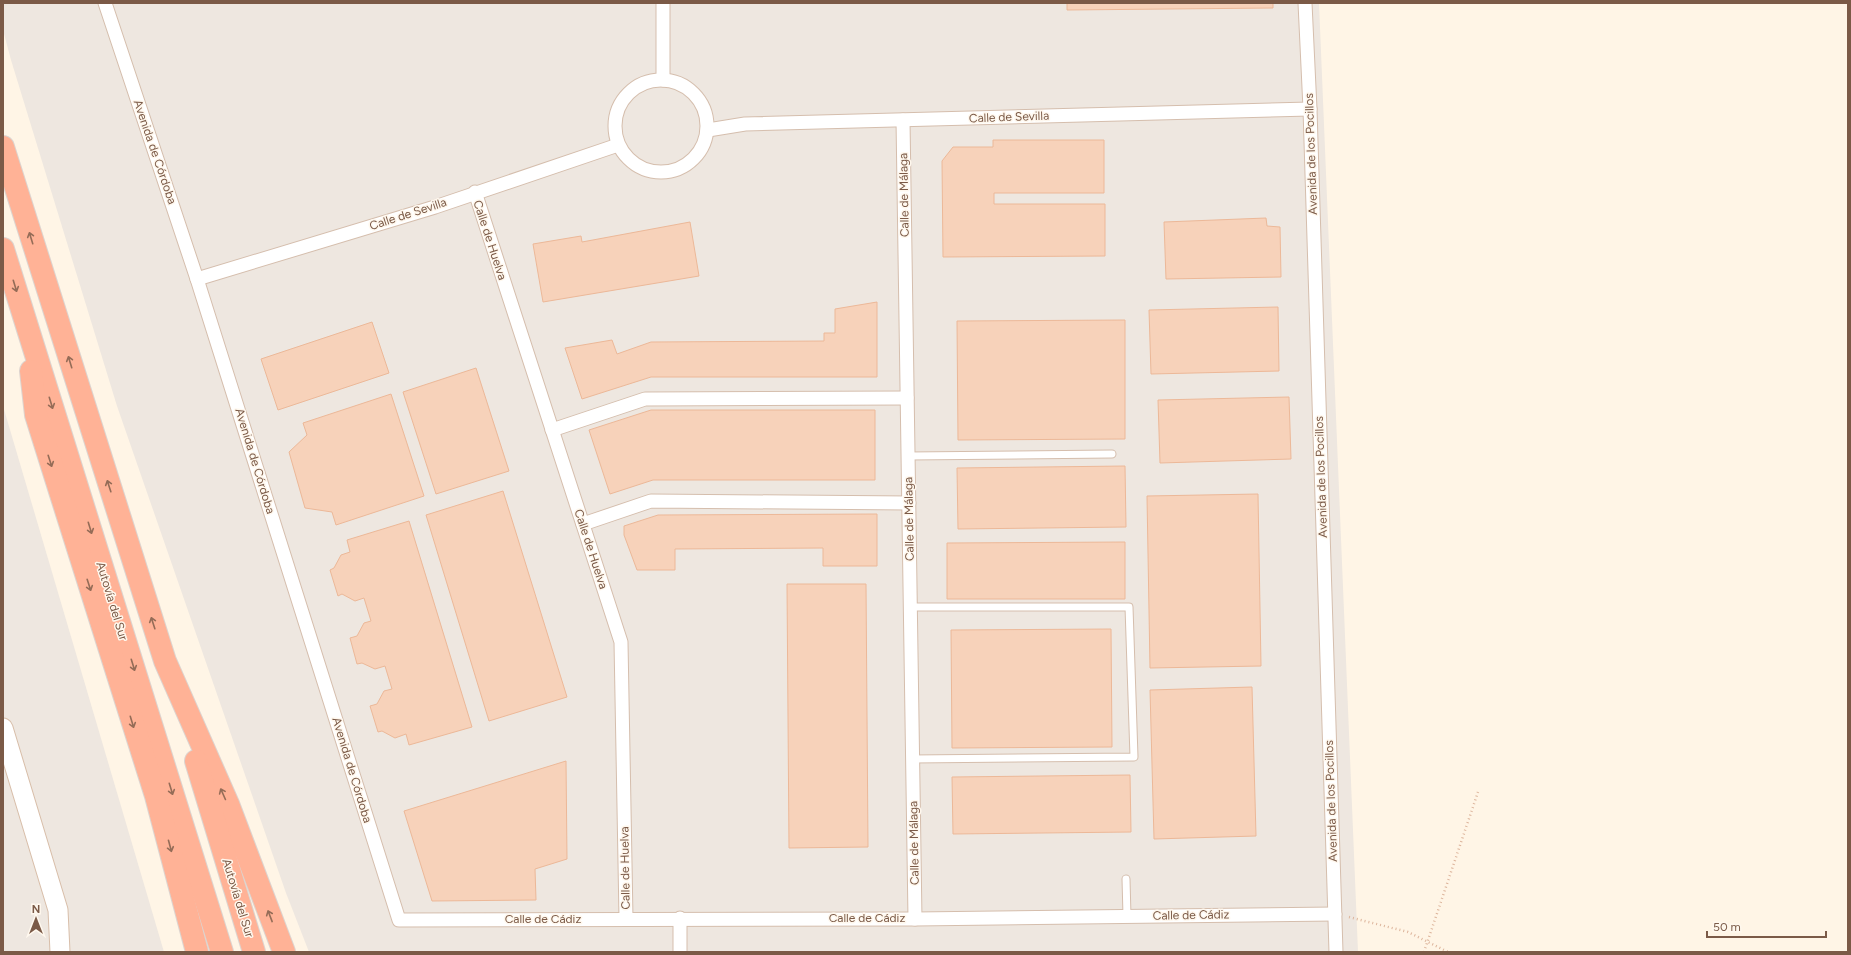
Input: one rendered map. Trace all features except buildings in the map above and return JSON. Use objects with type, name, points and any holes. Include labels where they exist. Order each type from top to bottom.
[{"type":"highway","points":[[3,147],[165,660],[228,804],[284,952]]},
{"type":"highway","name":"Autovía del Sur","points":[[3,249],[222,952]]},
{"type":"highway","points":[[27,326],[36,415],[156,796],[197,952]]},
{"type":"highway","name":"Autovía del Sur","points":[[165,660],[254,952]]},
{"type":"street","name":"Avenida de Córdoba","points":[[105,3],[197,279],[399,920]]},
{"type":"street","points":[[663,3],[663,80]]},
{"type":"street","name":"Avenida de los Pocillos","points":[[1305,3],[1310,108],[1336,952]]},
{"type":"street","points":[[652,80],[663,80],[680,84],[692,91],[701,102],[707,115],[708,130],[704,145],[696,158],[684,167],[669,172],[654,172],[639,167],[626,158],[618,145],[614,132],[615,118],[620,104],[628,93],[639,85],[652,80]]},
{"type":"street","name":"Calle de Sevilla","points":[[708,130],[746,124],[1310,108]]},
{"type":"street","name":"Calle de Málaga","points":[[903,120],[915,918]]},
{"type":"street","name":"Calle de Sevilla","points":[[197,279],[436,206],[618,145]]},
{"type":"street","name":"Calle de Huelva","points":[[475,192],[621,642],[626,918]]},
{"type":"street","points":[[552,430],[645,398],[907,398]]},
{"type":"street","points":[[583,524],[651,501],[909,503]]},
{"type":"street","points":[[3,728],[58,910],[60,952]]},
{"type":"street","name":"Calle de Cádiz","points":[[399,920],[915,918],[1335,914]]},
{"type":"street","points":[[680,918],[680,952]]},
{"type":"lane","points":[[908,456],[1112,454]]},
{"type":"lane","points":[[910,607],[1129,607],[1134,757],[912,759]]},
{"type":"lane","points":[[1126,879],[1127,916]]},
{"type":"path","points":[[1424,952],[1426,941],[1478,792]]},
{"type":"path","points":[[1335,914],[1408,932],[1448,952]]},
{"type":"shaded area","points":[[3,3],[1319,3],[1358,952],[309,952],[286,893],[117,406],[11,60],[3,30]]},
{"type":"shaded area","points":[[3,406],[164,952],[3,952]]}]
